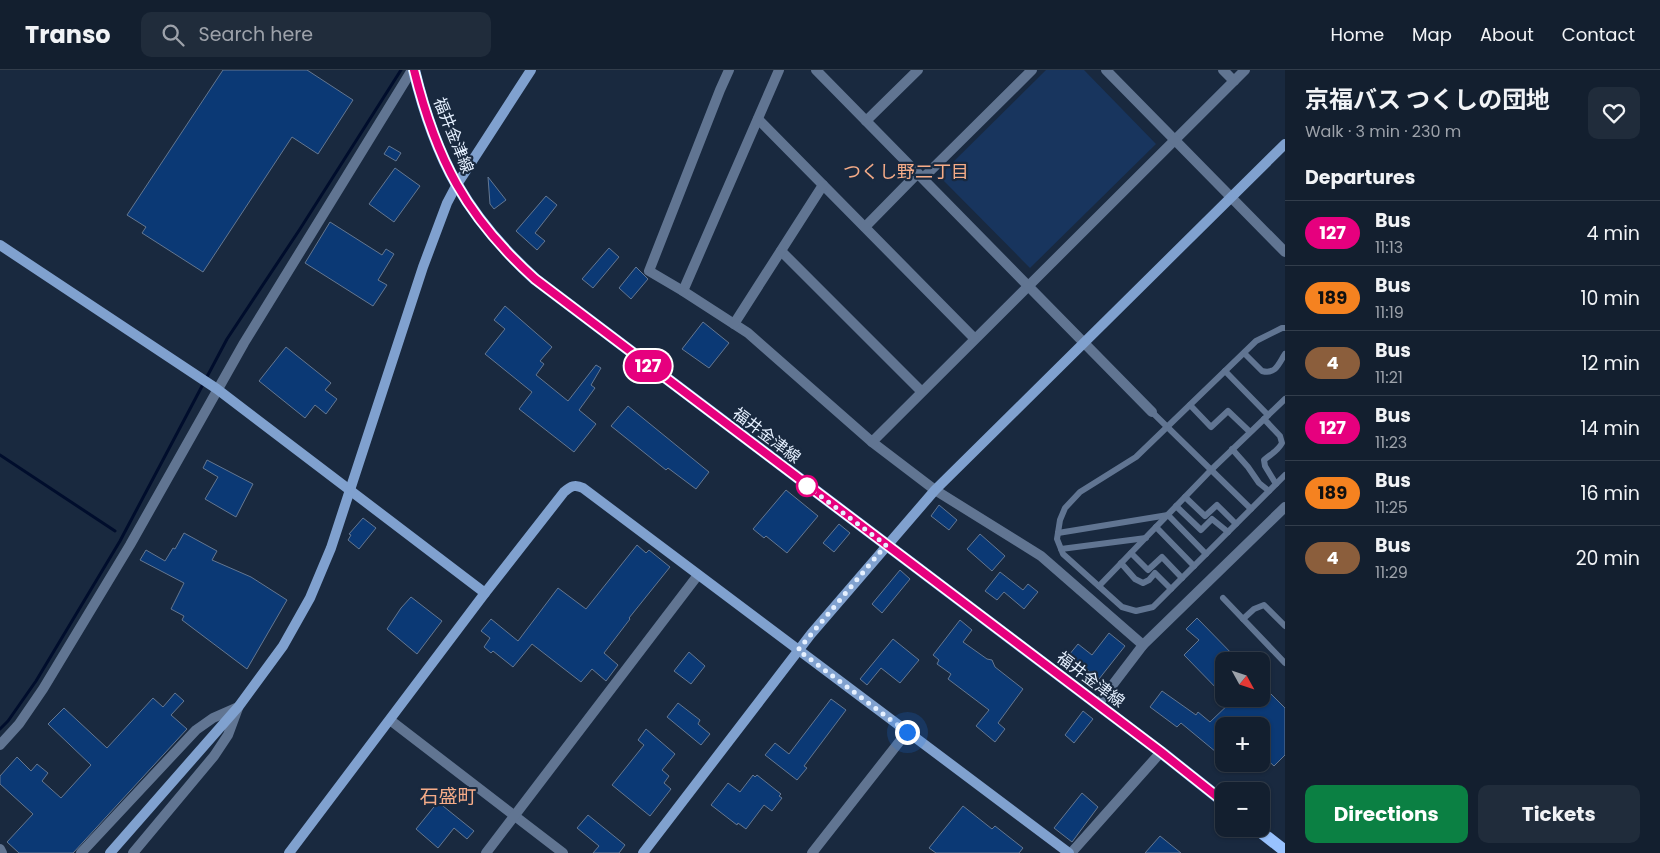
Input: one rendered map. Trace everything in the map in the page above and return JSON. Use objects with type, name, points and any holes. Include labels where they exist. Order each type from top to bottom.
[{"type":"main road","name":"福井金津線","points":[[413,70],[436,143],[456,186],[492,235],[522,267],[549,291],[1098,704],[1215,795]]},
{"type":"main road","points":[[1267,837],[1285,851]]},
{"type":"street","points":[[0,745],[19,724],[43,690],[130,545],[217,389],[413,70]]},
{"type":"street","points":[[110,853],[238,707],[282,646],[310,598],[331,548],[423,267],[447,203],[456,186],[532,70]]},
{"type":"street","points":[[729,70],[649,271],[748,333],[872,442],[935,490],[1041,556],[1144,645]]},
{"type":"street","points":[[683,291],[779,70]]},
{"type":"street","points":[[866,121],[918,70]]},
{"type":"street","points":[[865,227],[1032,70]]},
{"type":"street","points":[[1106,70],[1285,252]]},
{"type":"street","points":[[1223,70],[1234,81]]},
{"type":"street","points":[[872,442],[974,338],[1245,70]]},
{"type":"street","points":[[819,71],[1152,412]]},
{"type":"street","points":[[758,119],[974,338]]},
{"type":"street","points":[[643,853],[798,650],[935,490],[1285,144]]},
{"type":"street","points":[[734,324],[823,185]]},
{"type":"street","points":[[0,245],[217,389],[485,593]]},
{"type":"street","points":[[781,251],[921,391]]},
{"type":"street","points":[[289,853],[485,593],[564,492],[571,486],[576,485],[583,488],[1067,852],[1161,752]]},
{"type":"street","points":[[1098,704],[1144,645],[1285,507]]},
{"type":"street","points":[[486,853],[698,575]]},
{"type":"street","points":[[82,853],[196,730],[213,718],[238,707]]},
{"type":"street","points":[[133,853],[214,756],[228,735],[238,707]]},
{"type":"street","points":[[390,720],[563,853]]},
{"type":"street","points":[[812,853],[907,732]]},
{"type":"street","points":[[0,849],[2,853]]},
{"type":"lane","points":[[1285,328],[1256,341],[1136,457],[1080,492],[1065,508],[1060,520],[1057,539],[1062,554],[1122,607],[1136,611],[1152,607],[1285,475]]},
{"type":"lane","points":[[1244,353],[1262,371],[1266,372],[1273,371],[1285,354]]},
{"type":"lane","points":[[1225,371],[1266,417],[1280,436],[1282,443],[1278,450],[1264,460],[1265,466],[1276,484]]},
{"type":"lane","points":[[1098,586],[1232,449],[1285,399]]},
{"type":"lane","points":[[1190,405],[1211,427],[1228,410],[1250,432]]},
{"type":"lane","points":[[1152,412],[1251,509]]},
{"type":"lane","points":[[1232,449],[1259,483],[1269,491]]},
{"type":"lane","points":[[1185,497],[1205,516],[1217,505],[1236,524]]},
{"type":"lane","points":[[1176,506],[1200,530],[1212,518],[1228,532]]},
{"type":"lane","points":[[1058,532],[1168,515]]},
{"type":"lane","points":[[1168,515],[1206,554]]},
{"type":"lane","points":[[1156,527],[1194,566]]},
{"type":"lane","points":[[1061,549],[1146,538]]},
{"type":"lane","points":[[1131,553],[1148,570],[1162,557],[1182,578]]},
{"type":"lane","points":[[1121,563],[1135,579],[1143,583],[1156,573],[1171,589]]},
{"type":"lane","points":[[1223,598],[1285,663]]},
{"type":"lane","points":[[1243,619],[1254,609],[1264,605],[1285,626]]},
{"type":"shaded area","points":[[1046,70],[1084,70],[1156,144],[1030,268],[939,176]]},
{"type":"building","points":[[223,70],[307,70],[353,100],[318,154],[292,137],[203,272],[142,233],[146,227],[127,215]]},
{"type":"building","points":[[389,146],[401,153],[396,161],[384,154]]},
{"type":"building","points":[[395,168],[420,186],[394,222],[369,204]]},
{"type":"building","points":[[488,177],[506,200],[494,209],[490,204]]},
{"type":"building","points":[[546,196],[557,205],[535,233],[545,241],[537,250],[516,231]]},
{"type":"building","points":[[330,222],[382,255],[386,249],[394,254],[378,280],[387,285],[373,306],[305,263]]},
{"type":"building","points":[[609,248],[619,257],[593,288],[582,279]]},
{"type":"building","points":[[636,267],[648,279],[631,299],[619,288]]},
{"type":"building","points":[[505,306],[552,347],[540,361],[544,364],[536,375],[568,401],[596,365],[601,368],[591,385],[595,388],[579,410],[596,424],[574,452],[519,409],[532,392],[485,354],[505,329],[494,320]]},
{"type":"building","points":[[703,322],[729,343],[709,368],[682,349]]},
{"type":"building","points":[[286,347],[331,383],[325,390],[337,399],[326,414],[315,405],[305,418],[259,381]]},
{"type":"building","points":[[628,406],[709,472],[696,489],[668,468],[666,470],[611,426]]},
{"type":"building","points":[[207,460],[253,484],[236,517],[205,499],[218,477],[203,468]]},
{"type":"building","points":[[786,490],[818,516],[787,553],[766,536],[764,538],[753,529]]},
{"type":"building","points":[[939,505],[957,520],[949,530],[931,516]]},
{"type":"building","points":[[363,518],[376,528],[359,549],[348,540],[351,535],[349,534]]},
{"type":"building","points":[[839,524],[850,533],[834,552],[823,543]]},
{"type":"building","points":[[184,533],[217,551],[212,560],[251,577],[287,600],[247,669],[182,620],[184,616],[171,609],[184,583],[140,560],[146,550],[165,561],[173,548],[175,549]]},
{"type":"building","points":[[980,534],[1005,556],[992,571],[967,549]]},
{"type":"building","points":[[637,545],[646,553],[649,550],[670,567],[604,653],[618,665],[606,681],[592,669],[581,682],[532,644],[513,667],[493,651],[491,653],[484,647],[490,638],[481,631],[491,619],[518,641],[558,588],[586,609]]},
{"type":"building","points":[[900,570],[910,579],[882,613],[872,604]]},
{"type":"building","points":[[1000,572],[1023,590],[1028,584],[1038,592],[1024,609],[1004,592],[997,600],[985,591]]},
{"type":"building","points":[[411,597],[442,621],[417,654],[387,629]]},
{"type":"building","points":[[1197,618],[1230,652],[1215,652],[1215,687],[1184,655],[1199,640],[1186,629]]},
{"type":"building","points":[[960,620],[972,630],[963,642],[987,659],[992,660],[995,667],[1023,689],[998,723],[1005,729],[995,742],[976,726],[989,710],[948,679],[951,674],[937,664],[939,660],[933,655]]},
{"type":"building","points":[[1109,633],[1125,646],[1099,679],[1082,666],[1077,671],[1064,661],[1078,644],[1092,655]]},
{"type":"building","points":[[893,639],[919,660],[900,683],[881,668],[867,685],[860,679]]},
{"type":"building","points":[[689,652],[705,666],[691,684],[674,671]]},
{"type":"building","points":[[1162,691],[1196,715],[1198,712],[1210,722],[1215,717],[1215,751],[1181,723],[1177,727],[1150,707]]},
{"type":"building","points":[[175,693],[184,701],[171,715],[187,729],[73,853],[19,853],[7,842],[33,814],[0,784],[0,776],[17,757],[31,771],[37,764],[48,773],[42,781],[61,798],[91,765],[48,724],[64,708],[107,748],[153,698],[163,707]]},
{"type":"building","points":[[1270,693],[1285,708],[1285,755],[1274,766],[1270,762],[1270,717],[1215,717],[1225,708],[1270,708]]},
{"type":"building","points":[[831,699],[846,710],[804,766],[807,768],[797,780],[765,755],[775,743],[789,754]]},
{"type":"building","points":[[678,703],[700,720],[698,724],[710,734],[701,745],[667,717]]},
{"type":"building","points":[[1083,711],[1093,719],[1074,743],[1065,735]]},
{"type":"building","points":[[646,729],[675,754],[662,770],[669,776],[664,783],[671,789],[650,816],[612,785],[644,745],[638,740]]},
{"type":"building","points":[[753,775],[755,777],[757,775],[781,794],[779,796],[782,798],[772,811],[764,805],[746,829],[738,823],[737,825],[711,805],[728,783],[740,792]]},
{"type":"building","points":[[1082,793],[1098,807],[1072,842],[1054,828]]},
{"type":"building","points":[[438,802],[474,831],[467,839],[454,828],[438,848],[416,829]]},
{"type":"building","points":[[963,806],[992,829],[995,826],[1023,848],[1019,853],[936,853],[929,848]]},
{"type":"building","points":[[588,815],[625,845],[619,853],[593,853],[599,846],[577,828]]},
{"type":"building","points":[[1160,836],[1181,853],[1145,853]]},
{"type":"waterway","points":[[0,729],[8,721],[36,681],[120,541],[227,339],[300,229],[401,70]]},
{"type":"waterway","points":[[0,455],[115,531]]},
{"type":"bus line","name":"127","points":[[414,70],[420,96],[436,143],[456,186],[492,235],[535,279],[1161,752],[1215,795]]},
{"type":"district","name":"つくし野二丁目","points":[[906,172]]},
{"type":"district","name":"石盛町","points":[[448,796]]},
{"type":"route","points":[[807,486],[886,545],[798,650],[907,732]]}]
